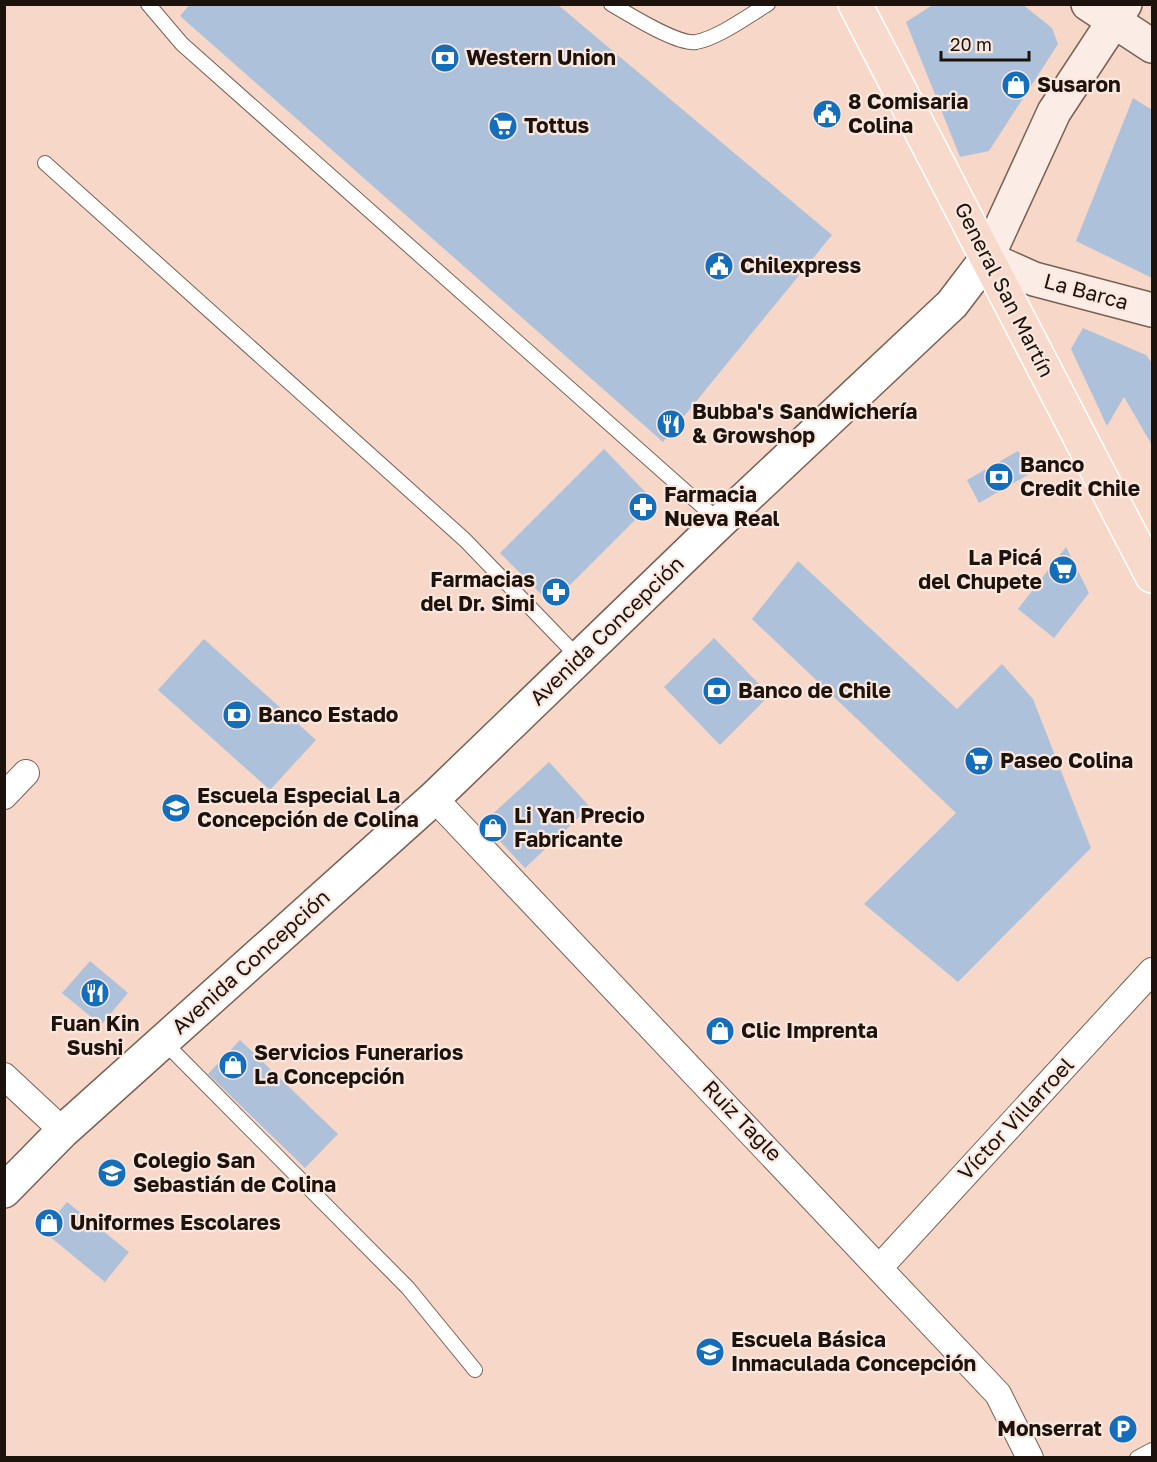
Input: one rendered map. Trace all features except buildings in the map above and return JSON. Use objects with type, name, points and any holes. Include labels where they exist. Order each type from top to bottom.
[{"type":"main road","name":"General San Martín","points":[[855,4],[1152,576]]},
{"type":"main road","name":"Avenida Concepción","points":[[987,258],[1054,112],[1109,10]]},
{"type":"main road","points":[[1109,10],[1152,46]]},
{"type":"main road","name":"La Barca","points":[[987,258],[1034,279],[1152,310]]},
{"type":"street","name":"Avenida Concepción","points":[[4,1191],[63,1131],[434,798],[720,522],[952,304],[987,258]]},
{"type":"street","points":[[4,796],[26,773]]},
{"type":"street","name":"Ruiz Tagle","points":[[434,798],[998,1394],[1030,1458]]},
{"type":"street","name":"Víctor Villarroel","points":[[880,1267],[1152,971]]},
{"type":"street","points":[[4,1076],[63,1131]]},
{"type":"lane","points":[[148,4],[182,44],[720,522]]},
{"type":"lane","points":[[610,4],[663,33],[695,42],[727,28],[768,4]]},
{"type":"lane","points":[[45,164],[465,540],[579,658]]},
{"type":"lane","points":[[163,1041],[408,1288],[475,1370]]},
{"type":"lane","points":[[1137,1458],[1152,1450]]},
{"type":"place","name":"Western Union","points":[[445,58]]},
{"type":"place","name":"Susaron","points":[[1016,85]]},
{"type":"place","name":"8 Comisaria Colina","points":[[827,114]]},
{"type":"place","name":"Tottus","points":[[503,126]]},
{"type":"place","name":"Chilexpress","points":[[719,266]]},
{"type":"place","name":"Bubba's Sandwichería & Growshop","points":[[671,424]]},
{"type":"place","name":"Banco Credit Chile","points":[[999,477]]},
{"type":"place","name":"Farmacia Nueva Real","points":[[643,507]]},
{"type":"place","name":"La Picá del Chupete","points":[[1063,570]]},
{"type":"place","name":"Farmacias del Dr. Simi","points":[[556,592]]},
{"type":"place","name":"Banco de Chile","points":[[717,691]]},
{"type":"place","name":"Banco Estado","points":[[237,715]]},
{"type":"place","name":"Paseo Colina","points":[[979,761]]},
{"type":"place","name":"Escuela Especial La Concepción de Colina","points":[[176,808]]},
{"type":"place","name":"Li Yan Precio Fabricante","points":[[493,828]]},
{"type":"place","name":"Fuan Kin Sushi","points":[[95,993]]},
{"type":"place","name":"Clic Imprenta","points":[[720,1031]]},
{"type":"place","name":"Servicios Funerarios La Concepción","points":[[233,1065]]},
{"type":"place","name":"Colegio San Sebastián de Colina","points":[[112,1173]]},
{"type":"place","name":"Uniformes Escolares","points":[[49,1223]]},
{"type":"place","name":"Escuela Básica Inmaculada Concepción","points":[[710,1352]]},
{"type":"place","name":"Monserrat","points":[[1123,1429]]}]
